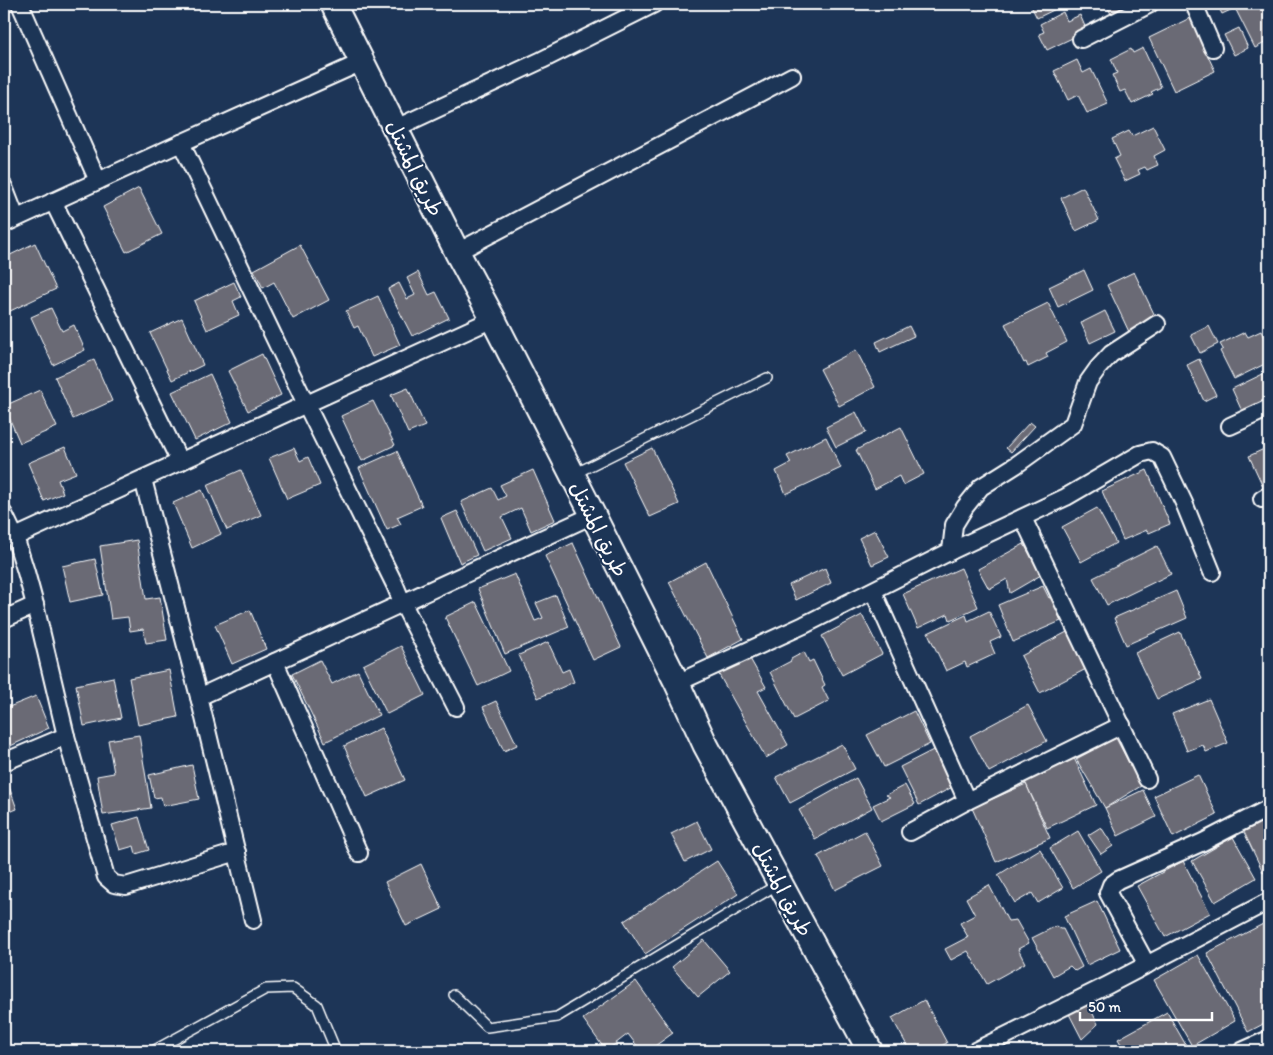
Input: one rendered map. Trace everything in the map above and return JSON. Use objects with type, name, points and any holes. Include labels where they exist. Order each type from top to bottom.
[{"type":"main road","name":"طريق المشتل","points":[[333,4],[457,252],[593,515],[705,744],[870,1051]]},
{"type":"street","points":[[20,4],[98,181]]},
{"type":"street","points":[[396,128],[542,60],[654,4]]},
{"type":"street","points":[[1081,39],[1150,4]]},
{"type":"street","points":[[1194,4],[1213,48]]},
{"type":"street","points":[[4,187],[10,221],[362,62]]},
{"type":"street","points":[[457,252],[792,76]]},
{"type":"street","points":[[182,143],[402,602],[456,707]]},
{"type":"street","points":[[53,201],[180,462]]},
{"type":"street","points":[[15,537],[493,319]]},
{"type":"street","points":[[951,551],[954,524],[964,507],[981,487],[1074,424],[1088,382],[1098,368],[1111,354],[1157,324]]},
{"type":"street","points":[[1230,426],[1269,408]]},
{"type":"street","points":[[677,684],[804,625],[951,551],[1023,518],[1140,454],[1152,451],[1162,457],[1184,503],[1212,572]]},
{"type":"street","points":[[143,479],[200,697],[253,920]]},
{"type":"street","points":[[4,514],[15,537],[26,572],[66,736],[106,877],[114,884],[126,886],[237,852]]},
{"type":"street","points":[[200,697],[593,515]]},
{"type":"street","points":[[1023,518],[1147,779]]},
{"type":"street","points":[[873,591],[966,801]]},
{"type":"street","points":[[4,619],[35,605]]},
{"type":"street","points":[[275,662],[360,853]]},
{"type":"street","points":[[910,832],[966,801],[1122,725]]},
{"type":"street","points":[[4,762],[66,736]]},
{"type":"street","points":[[1147,965],[1108,893],[1111,885],[1118,880],[1203,842],[1269,808]]},
{"type":"street","points":[[975,1051],[1147,965],[1269,901]]},
{"type":"street","points":[[1242,1051],[1269,1039]]},
{"type":"lane","points":[[572,475],[767,378]]},
{"type":"lane","points":[[454,995],[487,1027],[557,1017],[780,883]]},
{"type":"lane","points":[[153,1051],[266,989],[293,988],[318,1004],[336,1051]]},
{"type":"building","points":[[1030,4],[1066,4],[1037,18]]},
{"type":"building","points":[[1086,4],[1100,4],[1089,9]]},
{"type":"building","points":[[1106,4],[1137,4],[1112,16]]},
{"type":"building","points":[[1217,4],[1269,4],[1269,41],[1255,48],[1235,8],[1222,14]]},
{"type":"building","points":[[1063,12],[1067,21],[1080,15],[1087,31],[1047,50],[1039,34],[1044,32],[1040,24]]},
{"type":"building","points":[[1190,18],[1215,71],[1174,91],[1149,38]]},
{"type":"building","points":[[1239,28],[1248,48],[1234,55],[1224,35]]},
{"type":"building","points":[[1143,48],[1161,87],[1151,92],[1153,94],[1132,104],[1125,90],[1120,92],[1112,75],[1117,73],[1111,59],[1131,49],[1133,53]]},
{"type":"building","points":[[1077,60],[1083,73],[1091,69],[1108,104],[1087,113],[1078,95],[1068,100],[1054,71]]},
{"type":"building","points":[[1153,126],[1165,150],[1154,156],[1158,165],[1147,170],[1145,167],[1138,170],[1140,174],[1125,181],[1114,159],[1120,156],[1112,139],[1129,131],[1132,136]]},
{"type":"building","points":[[1083,187],[1099,220],[1076,231],[1061,198]]},
{"type":"building","points":[[139,188],[162,234],[126,252],[103,207]]},
{"type":"building","points":[[35,243],[56,289],[4,314],[4,258]]},
{"type":"building","points":[[300,245],[329,300],[293,319],[274,282],[263,288],[254,270]]},
{"type":"building","points":[[1084,270],[1093,290],[1058,307],[1049,287]]},
{"type":"building","points":[[418,272],[429,295],[436,292],[449,318],[412,336],[388,289],[399,283],[407,299],[415,295],[407,278]]},
{"type":"building","points":[[1134,272],[1157,320],[1130,334],[1107,285]]},
{"type":"building","points":[[234,282],[241,297],[233,301],[239,315],[207,330],[194,301]]},
{"type":"building","points":[[378,296],[400,345],[372,357],[358,326],[354,328],[346,311]]},
{"type":"building","points":[[1048,303],[1067,342],[1046,353],[1048,357],[1028,367],[1026,362],[1024,363],[1005,324]]},
{"type":"building","points":[[51,308],[62,331],[74,325],[85,350],[53,365],[31,317]]},
{"type":"building","points":[[1105,311],[1115,331],[1090,343],[1081,323]]},
{"type":"building","points":[[182,318],[203,365],[172,380],[150,333]]},
{"type":"building","points":[[909,326],[914,336],[880,352],[876,342]]},
{"type":"building","points":[[1209,326],[1218,344],[1200,353],[1191,335]]},
{"type":"building","points":[[1261,331],[1269,348],[1265,351],[1269,362],[1234,379],[1220,351],[1223,349],[1220,344],[1245,332],[1248,337]]},
{"type":"building","points":[[856,350],[875,387],[839,406],[820,369]]},
{"type":"building","points":[[262,354],[281,395],[248,411],[228,371]]},
{"type":"building","points":[[1199,359],[1216,395],[1204,401],[1187,365]]},
{"type":"building","points":[[94,360],[112,401],[73,419],[55,377]]},
{"type":"building","points":[[1269,371],[1269,407],[1245,418],[1232,389]]},
{"type":"building","points":[[210,374],[232,422],[195,440],[172,392]]},
{"type":"building","points":[[408,388],[425,426],[408,433],[391,395]]},
{"type":"building","points":[[40,390],[57,427],[20,443],[4,406]]},
{"type":"building","points":[[373,401],[395,445],[362,461],[341,416]]},
{"type":"building","points":[[856,412],[866,432],[836,447],[826,427]]},
{"type":"building","points":[[1030,422],[1035,426],[1011,452],[1006,448]]},
{"type":"building","points":[[901,427],[924,474],[903,485],[899,476],[875,489],[856,450]]},
{"type":"building","points":[[826,437],[841,468],[786,494],[776,471],[791,463],[787,456]]},
{"type":"building","points":[[1269,440],[1269,494],[1267,495],[1249,456],[1264,449],[1262,444]]},
{"type":"building","points":[[65,447],[76,473],[58,480],[63,493],[44,501],[28,463]]},
{"type":"building","points":[[294,448],[300,461],[308,457],[320,485],[287,499],[269,458]]},
{"type":"building","points":[[652,448],[679,504],[650,517],[623,462]]},
{"type":"building","points":[[397,451],[422,506],[397,517],[401,524],[387,530],[359,468]]},
{"type":"building","points":[[241,470],[261,515],[227,530],[207,485]]},
{"type":"building","points":[[533,470],[555,520],[531,531],[521,508],[502,517],[512,538],[483,551],[461,502],[492,488],[498,500],[506,496],[500,485]]},
{"type":"building","points":[[1147,470],[1170,524],[1149,533],[1147,530],[1123,540],[1102,491]]},
{"type":"building","points":[[202,490],[221,534],[192,548],[173,503]]},
{"type":"building","points":[[1097,508],[1116,543],[1081,562],[1062,527]]},
{"type":"building","points":[[457,511],[477,555],[460,563],[441,518]]},
{"type":"building","points":[[875,530],[889,557],[872,565],[859,538]]},
{"type":"building","points":[[137,540],[146,599],[160,597],[167,640],[146,643],[143,629],[130,631],[128,617],[111,619],[100,546]]},
{"type":"building","points":[[573,543],[621,647],[593,660],[545,556]]},
{"type":"building","points":[[1024,544],[1041,575],[1010,593],[1007,579],[989,589],[978,569]]},
{"type":"building","points":[[1157,546],[1171,574],[1107,605],[1093,578]]},
{"type":"building","points":[[95,559],[103,595],[70,602],[62,566]]},
{"type":"building","points":[[706,562],[743,639],[708,658],[669,582]]},
{"type":"building","points":[[825,568],[831,583],[796,600],[789,585]]},
{"type":"building","points":[[961,568],[978,607],[950,620],[948,614],[918,628],[903,594]]},
{"type":"building","points":[[515,574],[535,621],[543,618],[536,603],[556,595],[569,627],[505,654],[478,589]]},
{"type":"building","points":[[1043,586],[1049,598],[1055,595],[1062,612],[1058,614],[1061,621],[1013,642],[998,605]]},
{"type":"building","points":[[1176,591],[1187,618],[1126,645],[1114,618]]},
{"type":"building","points":[[476,602],[509,671],[478,686],[445,617]]},
{"type":"building","points":[[250,610],[266,649],[232,664],[215,625]]},
{"type":"building","points":[[989,611],[1001,637],[990,642],[995,654],[967,667],[965,662],[946,671],[928,633],[966,615],[968,621]]},
{"type":"building","points":[[862,615],[882,654],[842,675],[822,636]]},
{"type":"building","points":[[1067,632],[1086,669],[1040,693],[1021,656]]},
{"type":"building","points":[[1180,632],[1202,679],[1157,699],[1135,653]]},
{"type":"building","points":[[548,642],[562,672],[569,669],[574,682],[538,698],[519,655]]},
{"type":"building","points":[[401,646],[425,695],[387,714],[363,665]]},
{"type":"building","points":[[804,652],[809,662],[813,660],[825,685],[822,687],[829,701],[794,719],[770,672]]},
{"type":"building","points":[[748,655],[766,687],[758,691],[788,745],[766,758],[718,673]]},
{"type":"building","points":[[320,660],[332,684],[358,671],[379,715],[325,742],[292,674]]},
{"type":"building","points":[[169,670],[178,717],[138,725],[129,678]]},
{"type":"building","points":[[113,677],[121,718],[84,726],[76,685]]},
{"type":"building","points":[[36,696],[49,728],[4,749],[4,709]]},
{"type":"building","points":[[1209,699],[1228,743],[1206,752],[1203,745],[1187,751],[1172,714]]},
{"type":"building","points":[[496,701],[517,745],[504,751],[483,707]]},
{"type":"building","points":[[1028,705],[1047,741],[989,772],[970,736]]},
{"type":"building","points":[[914,711],[930,744],[884,767],[867,735]]},
{"type":"building","points":[[381,728],[405,780],[367,797],[344,746]]},
{"type":"building","points":[[139,735],[151,808],[103,815],[97,776],[114,773],[108,740]]},
{"type":"building","points":[[1116,738],[1141,786],[1105,808],[1076,759]]},
{"type":"building","points":[[842,744],[855,769],[790,803],[776,777]]},
{"type":"building","points":[[939,747],[958,784],[919,805],[900,767]]},
{"type":"building","points":[[1074,758],[1096,805],[1047,828],[1025,782]]},
{"type":"building","points":[[192,765],[199,799],[163,806],[161,797],[154,798],[149,775]]},
{"type":"building","points":[[1198,775],[1217,815],[1173,837],[1154,796]]},
{"type":"building","points":[[856,778],[872,808],[815,839],[799,810]]},
{"type":"building","points":[[7,781],[17,809],[4,814],[4,782]]},
{"type":"building","points":[[1026,784],[1050,838],[996,862],[972,808]]},
{"type":"building","points":[[905,785],[915,804],[881,821],[873,805],[890,797],[886,795]]},
{"type":"building","points":[[1143,790],[1156,817],[1118,836],[1105,808]]},
{"type":"building","points":[[139,817],[149,850],[136,854],[134,846],[120,850],[112,825]]},
{"type":"building","points":[[1269,817],[1269,869],[1263,872],[1243,830]]},
{"type":"building","points":[[697,821],[711,849],[685,862],[671,834]]},
{"type":"building","points":[[1101,827],[1113,846],[1101,854],[1088,835]]},
{"type":"building","points":[[865,831],[883,866],[835,890],[818,856]]},
{"type":"building","points":[[1078,831],[1101,871],[1073,888],[1050,848]]},
{"type":"building","points":[[1233,837],[1256,878],[1215,902],[1192,861]]},
{"type":"building","points":[[1040,849],[1063,888],[1038,903],[1032,893],[1015,903],[998,875]]},
{"type":"building","points":[[717,861],[738,894],[645,954],[624,921]]},
{"type":"building","points":[[1183,861],[1210,913],[1165,937],[1137,886]]},
{"type":"building","points":[[421,864],[442,909],[406,926],[385,882]]},
{"type":"building","points":[[989,885],[1008,921],[1016,920],[1029,943],[1018,949],[1025,963],[987,984],[968,951],[951,960],[945,949],[968,937],[960,923],[975,915],[966,898]]},
{"type":"building","points":[[1097,901],[1120,949],[1087,965],[1064,916]]},
{"type":"building","points":[[1265,923],[1269,932],[1269,1021],[1248,1032],[1207,953]]},
{"type":"building","points":[[1056,926],[1063,929],[1082,967],[1075,971],[1070,966],[1053,976],[1032,938]]},
{"type":"building","points":[[704,940],[730,971],[698,997],[672,967]]},
{"type":"building","points":[[1198,955],[1235,1021],[1192,1046],[1154,980]]},
{"type":"building","points":[[636,981],[673,1033],[648,1051],[641,1051],[628,1034],[606,1051],[583,1019]]},
{"type":"building","points":[[924,1000],[947,1043],[931,1051],[910,1051],[892,1018]]},
{"type":"building","points":[[1087,1002],[1098,1024],[1082,1039],[1068,1012]]},
{"type":"building","points":[[1167,1012],[1187,1047],[1178,1051],[1125,1051],[1118,1039]]}]
